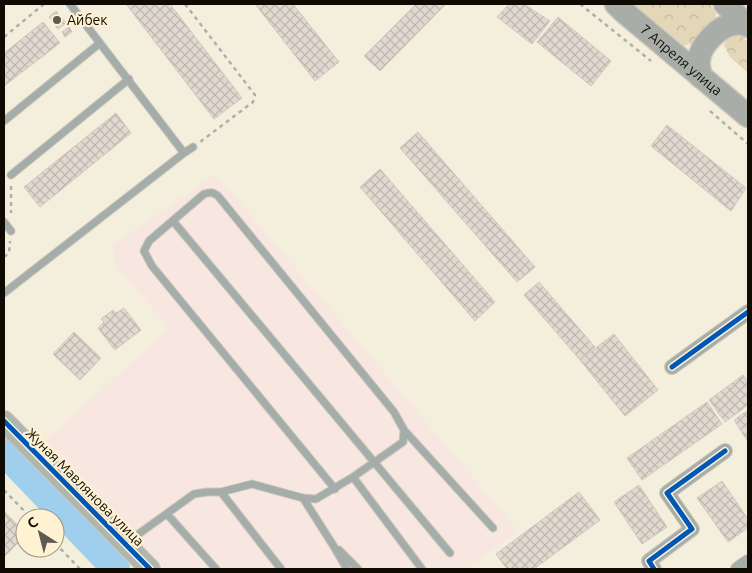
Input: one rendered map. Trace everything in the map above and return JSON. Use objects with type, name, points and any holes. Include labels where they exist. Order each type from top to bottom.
[{"type":"main road","name":"7 Апреля улица","points":[[616,4],[748,116]]},
{"type":"main road","points":[[725,4],[747,25]]},
{"type":"main road","points":[[701,77],[699,61],[702,49],[710,38],[733,24],[747,25]]},
{"type":"street","points":[[672,368],[748,312]]},
{"type":"street","name":"Жуная Мавлянова улица","points":[[4,421],[150,569]]},
{"type":"street","points":[[654,569],[649,561],[692,529],[667,492],[725,451]]},
{"type":"street","points":[[738,569],[748,562]]},
{"type":"lane","points":[[70,4],[184,153]]},
{"type":"lane","points":[[4,121],[100,43]]},
{"type":"lane","points":[[11,175],[129,79]]},
{"type":"lane","points":[[4,293],[193,147]]},
{"type":"lane","points":[[335,489],[152,266],[144,252],[149,241],[204,194],[210,192],[218,196],[394,412],[404,430],[493,528]]},
{"type":"lane","points":[[173,221],[450,553]]},
{"type":"lane","points":[[4,222],[11,231]]},
{"type":"lane","points":[[126,544],[194,494],[220,492],[252,484],[316,500],[403,442],[404,430]]},
{"type":"lane","points":[[353,477],[422,569]]},
{"type":"lane","points":[[220,492],[282,569]]},
{"type":"lane","points":[[303,498],[347,569]]},
{"type":"lane","points":[[167,514],[216,569]]},
{"type":"lane","points":[[333,544],[358,569]]},
{"type":"path","points":[[4,37],[44,4]]},
{"type":"path","points":[[185,4],[255,94],[253,102],[193,147]]},
{"type":"path","points":[[580,4],[656,64]]},
{"type":"path","points":[[706,107],[748,144]]},
{"type":"path","points":[[4,257],[9,253],[11,231],[11,175]]},
{"type":"path","points":[[4,490],[21,508]]},
{"type":"path","points":[[65,553],[80,569]]},
{"type":"shaded area","points":[[216,174],[518,531],[466,569],[163,569],[42,443],[170,328],[116,267],[112,245]]},
{"type":"green space","points":[[632,4],[710,4],[716,14],[713,29],[698,41],[684,46],[673,42]]},
{"type":"green space","points":[[728,35],[740,35],[748,42],[748,73],[730,57],[724,45]]},
{"type":"building","points":[[126,4],[170,4],[242,98],[214,119]]},
{"type":"building","points":[[255,4],[293,4],[339,62],[315,81]]},
{"type":"building","points":[[416,4],[446,4],[380,71],[364,56]]},
{"type":"building","points":[[509,4],[524,4],[550,21],[532,44],[497,17]]},
{"type":"building","name":"Айбек","points":[[56,11],[66,23],[58,29],[49,17]]},
{"type":"building","points":[[558,17],[611,61],[591,86],[537,42]]},
{"type":"building","points":[[43,22],[60,43],[4,86],[4,53]]},
{"type":"building","points":[[69,27],[72,32],[65,37],[62,32]]},
{"type":"building","points":[[116,113],[131,133],[40,207],[24,187]]},
{"type":"building","points":[[667,125],[746,188],[731,211],[651,146]]},
{"type":"building","points":[[418,132],[535,267],[517,282],[400,148]]},
{"type":"building","points":[[380,169],[495,302],[475,321],[360,187]]},
{"type":"building","points":[[539,282],[595,347],[580,360],[524,295]]},
{"type":"building","points":[[124,308],[141,330],[115,350],[98,328],[104,322],[101,319],[113,310],[116,313]]},
{"type":"building","points":[[74,332],[101,358],[80,380],[53,354]]},
{"type":"building","points":[[614,334],[658,390],[625,416],[580,360]]},
{"type":"building","points":[[743,375],[748,382],[748,405],[725,422],[709,400]]},
{"type":"building","points":[[707,402],[722,424],[642,480],[627,458]]},
{"type":"building","points":[[748,410],[748,442],[734,420]]},
{"type":"building","points":[[722,481],[748,519],[748,528],[728,542],[697,498]]},
{"type":"building","points":[[639,485],[667,527],[642,544],[614,502]]},
{"type":"building","points":[[579,492],[600,520],[534,569],[507,569],[496,554]]},
{"type":"building","points":[[4,511],[15,523],[15,546],[4,557]]},
{"type":"waterway","points":[[4,452],[116,569]]},
{"type":"cycle path","points":[[672,367],[748,312]]},
{"type":"cycle path","points":[[4,421],[150,569]]},
{"type":"cycle path","points":[[654,569],[649,561],[692,529],[667,493],[725,451]]},
{"type":"place","name":"Айбек","points":[[57,20]]}]
